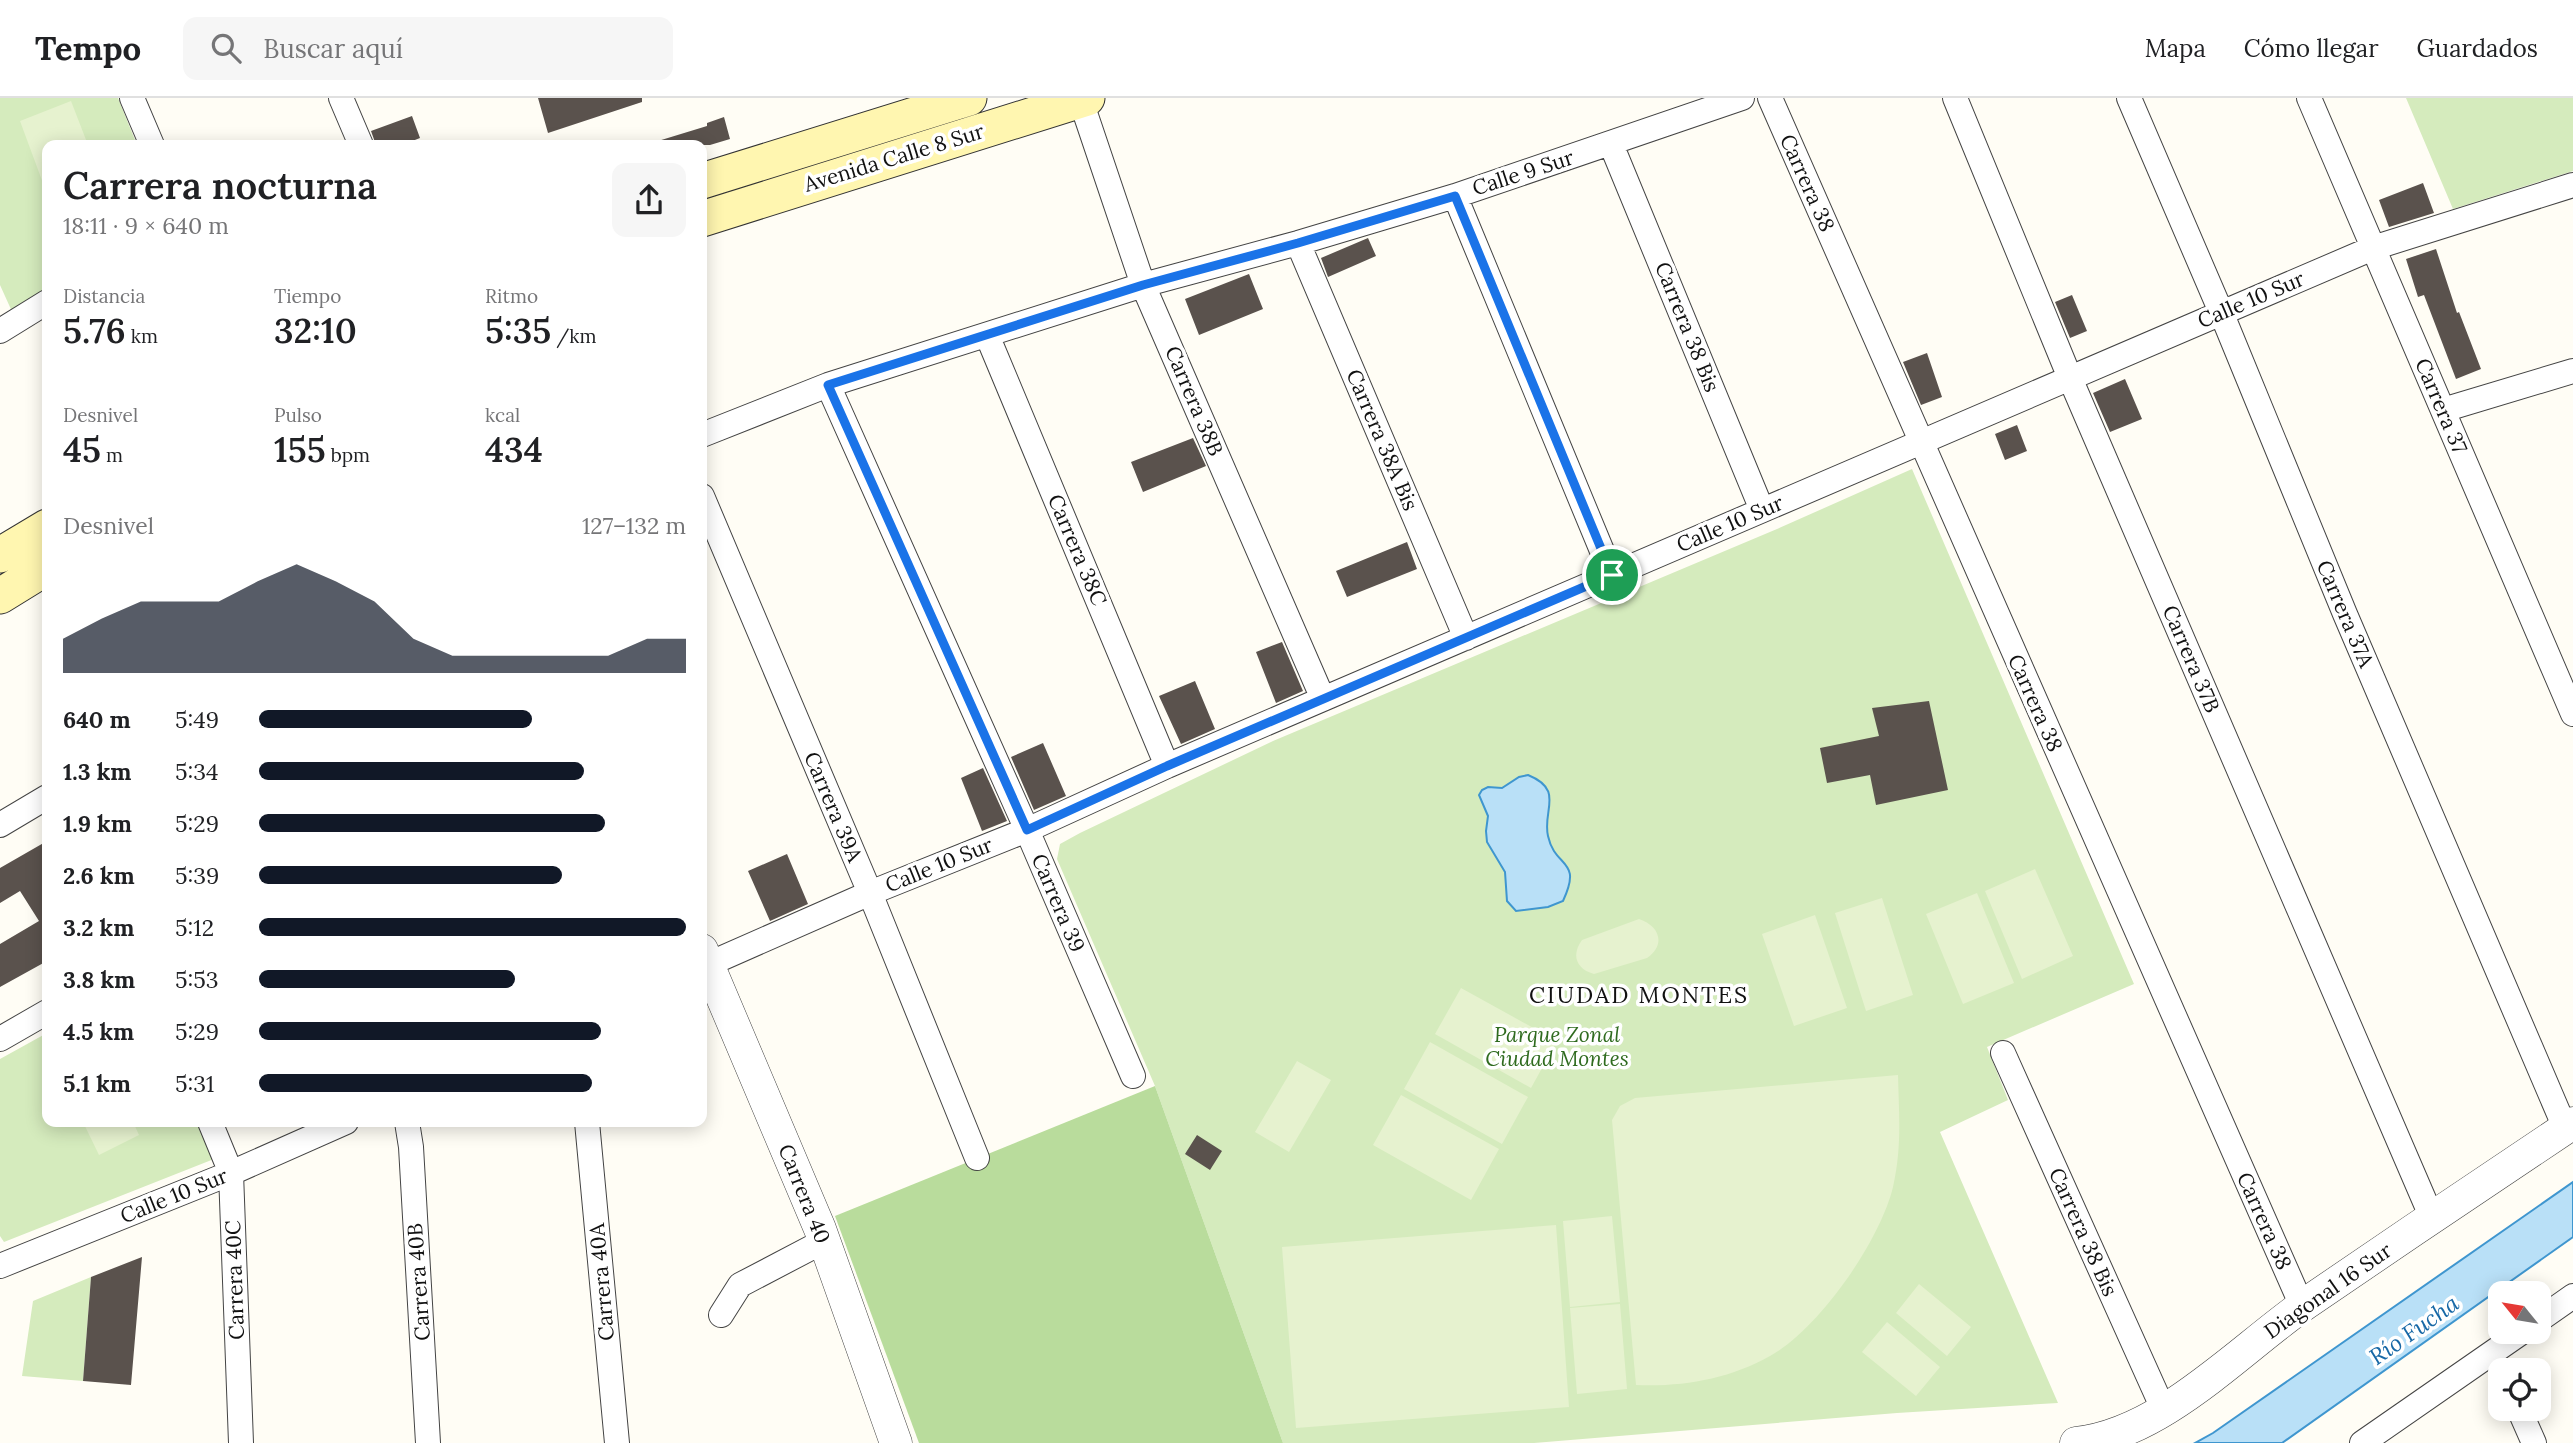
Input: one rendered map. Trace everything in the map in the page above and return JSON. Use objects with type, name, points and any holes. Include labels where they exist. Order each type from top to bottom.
[{"type":"main road","name":"Avenida Calle 8 Sur","points":[[707,179],[969,98]]},
{"type":"main road","name":"Avenida Calle 8 Sur","points":[[707,217],[1083,99]]},
{"type":"main road","points":[[0,555],[42,530]]},
{"type":"main road","points":[[0,596],[42,570]]},
{"type":"street","points":[[132,98],[150,140]]},
{"type":"street","points":[[341,98],[359,140]]},
{"type":"street","name":"Calle 9 Sur","points":[[707,433],[828,385],[1143,285],[1298,243],[1455,196],[1742,98]]},
{"type":"street","name":"Carrera 38","points":[[1770,98],[2302,1306]]},
{"type":"street","name":"Carrera 37B","points":[[1955,98],[2070,378],[2432,1218]]},
{"type":"street","name":"Carrera 37A","points":[[2129,98],[2221,312],[2350,626],[2569,1126]]},
{"type":"street","name":"Carrera 37","points":[[2309,98],[2573,714]]},
{"type":"street","name":"Carrera 38B","points":[[1083,99],[1143,285],[1323,699]]},
{"type":"street","name":"Carrera 38 Bis","points":[[1611,144],[1762,510]]},
{"type":"street","name":"Calle 10 Sur","points":[[707,959],[1027,830],[1167,766],[2373,248],[2573,185]]},
{"type":"street","points":[[1455,196],[1612,575]]},
{"type":"street","name":"Carrera 38A Bis","points":[[1298,243],[1466,638]]},
{"type":"street","points":[[1,326],[42,305]]},
{"type":"street","name":"Carrera 38C","points":[[987,335],[1167,766]]},
{"type":"street","points":[[2443,410],[2573,371]]},
{"type":"street","name":"Carrera 39","points":[[828,385],[1027,830],[1133,1076]]},
{"type":"street","name":"Carrera 39A","points":[[707,508],[870,893],[977,1158]]},
{"type":"street","points":[[0,825],[42,800]]},
{"type":"street","name":"Carrera 40","points":[[707,967],[824,1241],[896,1443]]},
{"type":"street","points":[[0,1039],[42,1015]]},
{"type":"street","name":"Carrera 38 Bis","points":[[2003,1053],[2164,1411]]},
{"type":"street","name":"Diagonal 16 Sur","points":[[2076,1443],[2120,1433],[2164,1411],[2302,1306],[2569,1126]]},
{"type":"street","name":"Carrera 40C","points":[[212,1127],[231,1173],[241,1443]]},
{"type":"street","name":"Calle 10 Sur","points":[[0,1266],[231,1173],[335,1127]]},
{"type":"street","name":"Carrera 40B","points":[[408,1127],[428,1443]]},
{"type":"street","name":"Carrera 40A","points":[[587,1127],[617,1443]]},
{"type":"street","points":[[721,1315],[740,1285],[824,1241]]},
{"type":"street","points":[[2552,1311],[2573,1296]]},
{"type":"street","points":[[2500,1358],[2512,1344]]},
{"type":"street","points":[[2362,1443],[2488,1366]]},
{"type":"street","points":[[2524,1421],[2534,1443]]},
{"type":"green space","points":[[0,98],[118,98],[135,140],[42,140],[42,299],[14,316],[0,285]]},
{"type":"green space","points":[[2406,98],[2573,98],[2573,171],[2453,209]]},
{"type":"green space","points":[[71,101],[86,140],[42,140],[42,180],[20,121]]},
{"type":"green space","name":"Parque Zonal Ciudad Montes","points":[[1912,469],[2134,984],[1987,1047],[2008,1100],[1940,1132],[2058,1403],[1897,1413],[1534,1443],[1283,1443],[1155,1086],[1057,859],[1060,844],[1273,741],[1777,529]]},
{"type":"green space","points":[[2035,869],[2073,956],[2022,979],[1985,891]]},
{"type":"green space","points":[[1977,893],[2014,983],[1963,1004],[1926,914]]},
{"type":"green space","points":[[1882,898],[1913,995],[1866,1011],[1835,913]]},
{"type":"green space","points":[[1815,915],[1847,1008],[1794,1026],[1762,934]]},
{"type":"green space","points":[[1639,919],[1652,926],[1658,936],[1657,947],[1647,958],[1594,974],[1579,965],[1576,956],[1582,940]]},
{"type":"green space","points":[[1461,988],[1557,1041],[1531,1088],[1435,1034]]},
{"type":"green space","points":[[42,1036],[42,1127],[201,1127],[214,1159],[4,1242],[0,1236],[0,1059]]},
{"type":"green space","points":[[1430,1042],[1528,1097],[1502,1144],[1404,1089]]},
{"type":"green space","points":[[1297,1061],[1331,1080],[1289,1152],[1255,1132]]},
{"type":"green space","points":[[1898,1075],[1899,1145],[1893,1187],[1875,1232],[1845,1282],[1827,1305],[1789,1343],[1770,1356],[1738,1371],[1688,1383],[1636,1385],[1612,1120],[1620,1106],[1635,1098]]},
{"type":"green space","points":[[1155,1086],[1283,1443],[919,1443],[835,1216]]},
{"type":"green space","points":[[1401,1095],[1499,1149],[1471,1200],[1373,1145]]},
{"type":"green space","points":[[85,1127],[135,1127],[139,1135],[99,1155]]},
{"type":"green space","points":[[1612,1216],[1620,1302],[1570,1307],[1563,1221]]},
{"type":"green space","points":[[1556,1225],[1569,1407],[1296,1428],[1282,1247]]},
{"type":"green space","points":[[91,1277],[83,1381],[22,1376],[33,1301]]},
{"type":"green space","points":[[1919,1284],[1971,1327],[1947,1356],[1896,1313]]},
{"type":"green space","points":[[1620,1304],[1627,1389],[1577,1394],[1570,1308]]},
{"type":"green space","points":[[1887,1322],[1940,1367],[1916,1396],[1862,1352]]},
{"type":"water","points":[[1528,775],[1546,787],[1549,794],[1548,836],[1551,847],[1566,865],[1570,877],[1563,901],[1548,907],[1516,911],[1507,901],[1505,872],[1487,842],[1488,816],[1479,795],[1488,787],[1502,788],[1519,777]]},
{"type":"water","name":"Río Fucha","points":[[2573,1182],[2573,1237],[2511,1281],[2488,1281],[2488,1297],[2282,1443],[2195,1443]]},
{"type":"building","points":[[538,98],[642,98],[642,102],[548,133]]},
{"type":"building","points":[[412,116],[420,138],[374,140],[371,131]]},
{"type":"building","points":[[724,117],[730,139],[710,145],[707,145],[707,140],[661,140],[707,126],[707,123]]},
{"type":"building","points":[[2423,183],[2434,213],[2389,227],[2379,200]]},
{"type":"building","points":[[1368,238],[1376,256],[1328,277],[1321,258]]},
{"type":"building","points":[[2436,249],[2457,313],[2459,312],[2481,369],[2456,379],[2424,295],[2418,297],[2406,259]]},
{"type":"building","points":[[1249,274],[1263,309],[1199,335],[1185,299]]},
{"type":"building","points":[[2072,295],[2087,331],[2070,338],[2055,302]]},
{"type":"building","points":[[1927,353],[1942,397],[1921,405],[1903,362]]},
{"type":"building","points":[[2125,379],[2142,419],[2110,432],[2093,393]]},
{"type":"building","points":[[2017,425],[2027,451],[2005,460],[1995,434]]},
{"type":"building","points":[[1193,438],[1206,466],[1143,492],[1131,462]]},
{"type":"building","points":[[1407,542],[1417,569],[1347,597],[1336,571]]},
{"type":"building","points":[[1282,642],[1303,691],[1276,703],[1256,652]]},
{"type":"building","points":[[1195,681],[1215,729],[1181,744],[1159,696]]},
{"type":"building","points":[[1929,701],[1948,790],[1876,805],[1870,775],[1827,783],[1820,748],[1879,736],[1872,708]]},
{"type":"building","points":[[1043,743],[1066,796],[1034,810],[1011,757]]},
{"type":"building","points":[[983,768],[1007,821],[982,831],[961,778]]},
{"type":"building","points":[[42,844],[42,964],[0,987],[0,944],[39,921],[20,891],[0,903],[0,868]]},
{"type":"building","points":[[787,854],[808,904],[770,921],[748,871]]},
{"type":"building","points":[[1197,1135],[1222,1151],[1210,1170],[1185,1154]]},
{"type":"building","points":[[142,1257],[131,1385],[83,1381],[91,1277]]},
{"type":"district","name":"CIUDAD MONTES","points":[[1639,995]]},
{"type":"route","points":[[1455,196],[1612,575],[1167,766],[1027,830],[828,385],[1143,285],[1298,243],[1455,196]]}]
